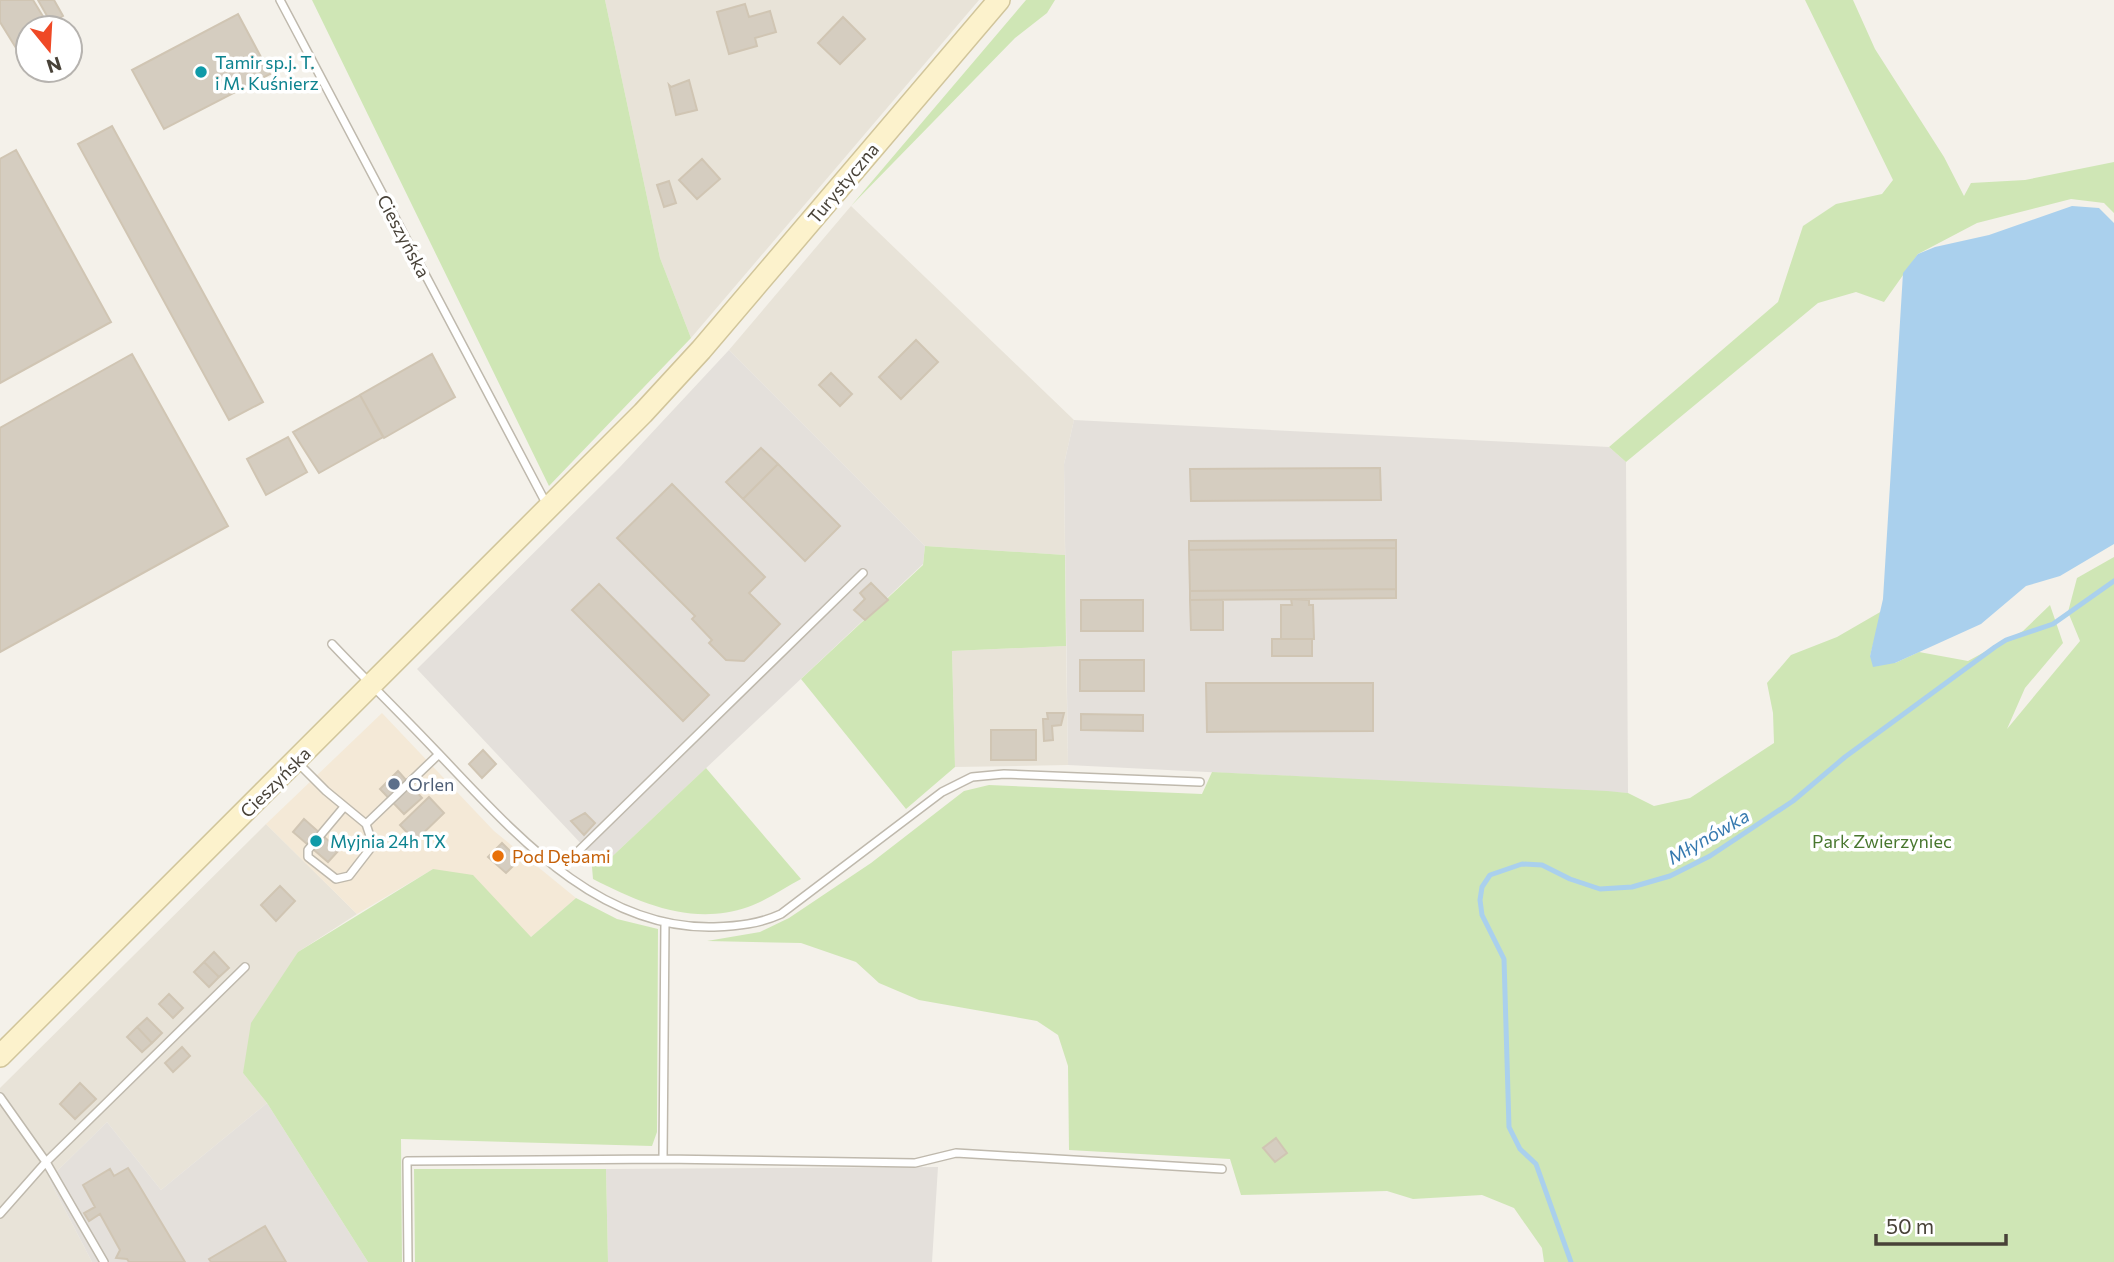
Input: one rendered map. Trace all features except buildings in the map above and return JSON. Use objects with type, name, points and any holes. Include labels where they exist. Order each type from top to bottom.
[{"type":"main road","name":"Turystyczna","points":[[687,366],[999,0]]},
{"type":"main road","name":"Cieszyńska","points":[[2,1049],[373,685],[687,366]]},
{"type":"lane","name":"Cieszyńska","points":[[280,0],[550,508]]},
{"type":"lane","points":[[560,869],[863,573]]},
{"type":"lane","points":[[332,644],[511,831],[560,869],[618,906],[665,922],[696,927],[753,925],[781,914],[942,792],[972,777],[1004,774],[1200,782]]},
{"type":"lane","points":[[366,824],[439,754]]},
{"type":"lane","points":[[296,761],[366,824],[373,845],[349,876],[336,879],[308,857],[309,850],[344,807]]},
{"type":"lane","points":[[663,1159],[665,922]]},
{"type":"lane","points":[[0,1214],[46,1162],[245,967]]},
{"type":"lane","points":[[0,1097],[46,1162],[104,1262]]},
{"type":"lane","points":[[408,1262],[407,1161],[663,1159],[915,1163],[956,1153],[1222,1169]]},
{"type":"shaded area","points":[[605,0],[979,0],[691,338],[660,258]]},
{"type":"shaded area","points":[[851,206],[1074,420],[1064,464],[1065,555],[925,546],[729,350]]},
{"type":"shaded area","points":[[729,350],[925,546],[923,564],[602,866],[417,669],[619,468]]},
{"type":"shaded area","points":[[1074,420],[1609,447],[1626,462],[1628,793],[1068,765],[1064,464]]},
{"type":"shaded area","points":[[1066,646],[1068,765],[955,767],[952,651]]},
{"type":"shaded area","points":[[382,713],[494,831],[576,898],[531,937],[433,869],[357,914],[266,824]]},
{"type":"shaded area","points":[[266,824],[357,914],[298,952],[243,1073],[267,1103],[161,1190],[107,1122],[49,1179],[92,1262],[0,1262],[0,1088]]},
{"type":"shaded area","points":[[267,1103],[368,1262],[92,1262],[49,1179],[107,1122],[161,1190]]},
{"type":"shaded area","points":[[938,1167],[932,1262],[608,1262],[606,1169]]},
{"type":"green space","points":[[312,0],[605,0],[660,258],[691,338],[549,486]]},
{"type":"green space","points":[[1026,0],[1055,0],[1047,13],[1015,38],[851,206]]},
{"type":"green space","points":[[1805,0],[1853,0],[1875,49],[1944,157],[1964,196],[1971,183],[2025,180],[2114,162],[2114,213],[2104,203],[2071,199],[1977,223],[1918,254],[1884,302],[1856,292],[1818,303],[1626,462],[1609,447],[1778,302],[1803,226],[1836,204],[1882,194],[1893,180]]},
{"type":"green space","points":[[925,546],[1065,555],[1066,646],[952,651],[955,767],[906,809],[801,679],[923,565]]},
{"type":"green space","name":"Park Zwierzyniec","points":[[2114,557],[2114,1262],[1544,1262],[1542,1248],[1514,1208],[1482,1195],[1413,1199],[1387,1191],[1241,1195],[1230,1159],[1069,1150],[1068,1066],[1058,1035],[1037,1021],[919,1000],[879,983],[856,962],[801,943],[707,941],[760,932],[789,918],[871,863],[964,791],[989,785],[1202,794],[1212,772],[1607,791],[1628,793],[1654,806],[1690,798],[1774,743],[1773,713],[1767,683],[1791,655],[1837,637],[1882,611],[1870,656],[1895,663],[1919,652],[1968,661],[2023,631],[2050,605],[2063,643],[2025,688],[2007,729],[2080,641],[2068,612],[2077,578]]},
{"type":"green space","points":[[706,768],[801,879],[748,907],[707,914],[668,910],[630,897],[593,879],[591,855],[602,866]]},
{"type":"green space","points":[[433,869],[473,875],[531,937],[576,898],[617,919],[658,929],[657,1132],[652,1146],[401,1139],[402,1262],[368,1262],[267,1103],[243,1073],[251,1023],[298,952]]},
{"type":"green space","points":[[414,1169],[606,1169],[608,1262],[415,1262]]},
{"type":"water","points":[[2072,206],[2099,208],[2114,223],[2114,544],[2060,576],[2026,586],[1981,624],[1895,663],[1873,667],[1870,656],[1883,599],[1903,273],[1918,254],[1935,247],[1989,235]]},
{"type":"waterway","name":"Młynówka","points":[[1571,1262],[1536,1164],[1520,1149],[1509,1127],[1504,959],[1482,915],[1480,900],[1482,887],[1490,875],[1522,864],[1542,865],[1570,879],[1600,889],[1632,887],[1670,876],[1710,856],[1793,801],[1845,757],[1995,647],[2006,640],[2053,624],[2114,581]]},
{"type":"place","name":"Tamir sp.j. T. i M. Kuśnierz","points":[[201,72]]},
{"type":"place","name":"Orlen","points":[[394,784]]},
{"type":"place","name":"Myjnia 24h TX","points":[[316,841]]},
{"type":"place","name":"Pod Dębami","points":[[498,856]]}]
